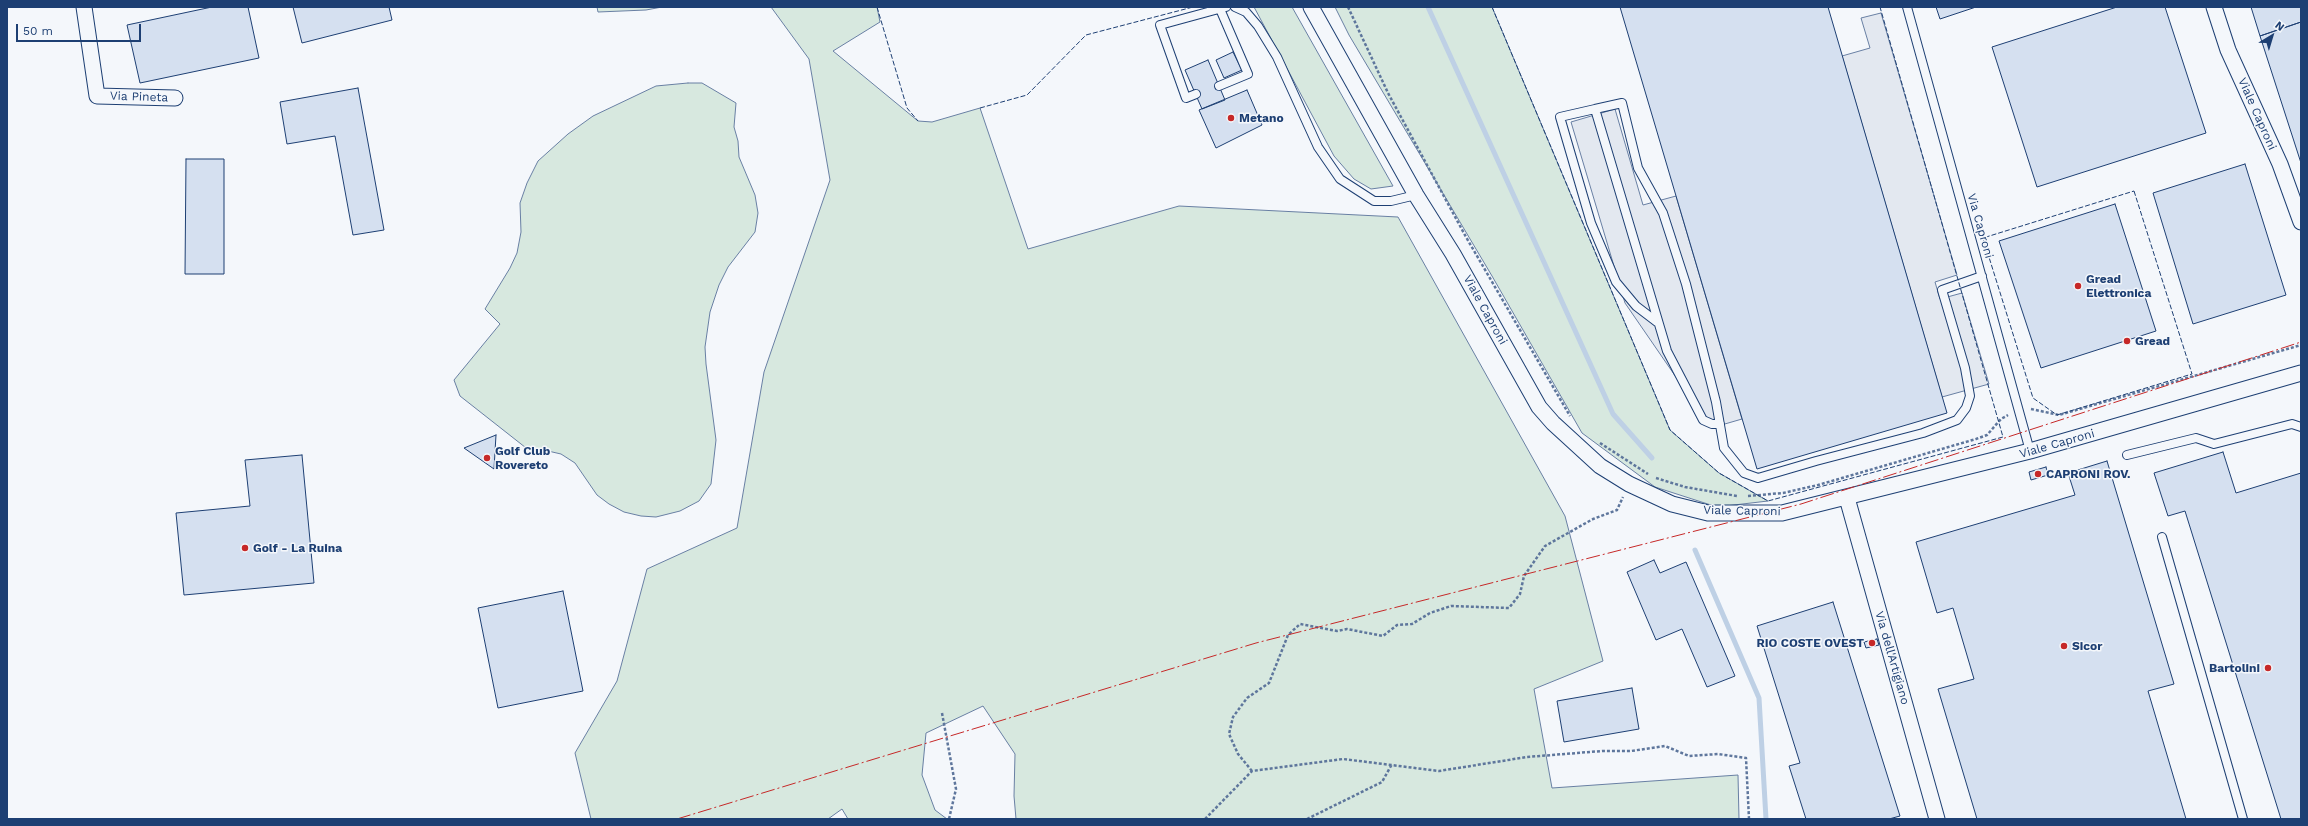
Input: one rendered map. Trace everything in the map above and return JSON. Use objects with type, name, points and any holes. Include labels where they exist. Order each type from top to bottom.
[{"type":"street","name":"Via Pineta","points":[[84,7],[97,96],[175,98]]},
{"type":"street","name":"Viale Caproni","points":[[1311,7],[1416,195],[1453,254],[1540,406],[1553,423],[1600,466],[1629,484],[1672,504],[1708,513],[1782,513],[1847,498],[2030,451],[2301,374]]},
{"type":"street","name":"Viale Caproni","points":[[2214,7],[2228,50],[2280,164],[2301,222]]},
{"type":"street","name":"Via dell'Artigiano","points":[[1847,498],[1937,819]]},
{"type":"lane","points":[[1236,7],[1246,12],[1258,26],[1280,64],[1318,147],[1340,179],[1374,201],[1391,201],[1416,195]]},
{"type":"lane","name":"Via Caproni","points":[[1907,7],[2030,451]]},
{"type":"lane","points":[[1196,94],[1186,98],[1160,25],[1223,8],[1248,74],[1218,86]]},
{"type":"lane","points":[[1657,322],[1636,306],[1616,282],[1591,223],[1560,117],[1622,103],[1638,168],[1663,214],[1686,284],[1716,402],[1724,448],[1744,473],[1758,478],[1922,433],[1957,420],[1966,408],[1970,396],[1965,368],[1942,290],[1982,276]]},
{"type":"lane","points":[[1595,109],[1657,322],[1667,351],[1703,420],[1712,424],[1720,424]]},
{"type":"lane","points":[[2127,455],[2196,438],[2214,444],[2292,424],[2301,427]]},
{"type":"lane","points":[[2162,537],[2243,819]]},
{"type":"path","points":[[1348,7],[1388,94],[1470,244],[1572,418]]},
{"type":"path","points":[[2028,410],[2039,410],[2059,416],[2301,345]]},
{"type":"path","points":[[1596,440],[1633,466],[1654,477],[1685,487],[1723,495],[1743,496],[1783,493],[1818,485],[1976,439],[1987,435],[2004,417],[2011,414]]},
{"type":"path","points":[[1252,771],[1238,754],[1229,734],[1233,717],[1247,698],[1269,683],[1288,635],[1300,624],[1337,631],[1347,628],[1383,636],[1397,625],[1412,624],[1430,613],[1451,606],[1509,608],[1520,594],[1524,576],[1545,546],[1593,519],[1617,510],[1629,484]]},
{"type":"path","points":[[942,713],[956,789],[949,819]]},
{"type":"path","points":[[1205,819],[1252,771],[1342,759],[1439,771],[1527,757],[1602,751],[1631,751],[1665,746],[1689,756],[1718,754],[1746,758],[1749,819]]},
{"type":"path","points":[[1307,819],[1382,782],[1392,764]]},
{"type":"shaded area","points":[[597,7],[662,7],[646,10],[598,12]]},
{"type":"shaded area","points":[[771,7],[877,7],[880,22],[833,51],[918,121],[932,122],[980,108],[1028,249],[1179,206],[1398,217],[1565,516],[1603,661],[1534,689],[1552,788],[1738,775],[1739,819],[1016,819],[1014,796],[1015,754],[983,706],[926,733],[922,775],[935,810],[947,819],[848,819],[842,809],[828,819],[591,819],[575,753],[617,681],[647,569],[737,528],[764,372],[830,180],[809,59]]},
{"type":"shaded area","points":[[1254,7],[1292,7],[1393,186],[1371,189],[1354,179],[1334,156]]},
{"type":"shaded area","points":[[1335,7],[1492,7],[1670,430],[1719,473],[1768,501],[1717,507],[1655,487],[1582,433],[1492,276],[1349,35]]},
{"type":"shaded area","points":[[1881,13],[1957,275],[1935,282],[1940,299],[1962,293],[1989,384],[1942,397],[1842,56],[1870,48],[1861,18]]},
{"type":"shaded area","name":"Golf Club Rovereto","points":[[702,83],[736,103],[734,127],[738,141],[739,157],[755,195],[758,213],[755,232],[728,267],[719,285],[710,312],[705,347],[716,440],[711,484],[699,501],[680,511],[656,517],[641,516],[624,512],[609,504],[597,495],[575,463],[561,454],[548,451],[535,455],[460,396],[454,380],[500,324],[485,309],[510,268],[517,253],[521,232],[520,203],[527,183],[538,161],[568,134],[593,116],[656,86]]},
{"type":"shaded area","points":[[1615,109],[1643,205],[1676,196],[1742,419],[1711,428],[1625,303],[1571,122]]},
{"type":"building","points":[[212,7],[248,7],[259,58],[140,83],[127,25]]},
{"type":"building","points":[[293,7],[389,7],[392,20],[302,43]]},
{"type":"building","points":[[1620,7],[1828,7],[1947,413],[1757,469]]},
{"type":"building","points":[[1936,7],[1976,7],[1940,19]]},
{"type":"building","points":[[2117,7],[2165,7],[2206,133],[2037,187],[1992,47]]},
{"type":"building","points":[[2251,7],[2301,7],[2301,22],[2260,36]]},
{"type":"building","points":[[2301,22],[2301,163],[2260,36]]},
{"type":"building","points":[[1233,52],[1242,70],[1224,78],[1216,60]]},
{"type":"building","points":[[1208,60],[1225,100],[1202,109],[1185,70]]},
{"type":"building","points":[[358,88],[384,230],[353,235],[335,136],[287,144],[280,102]]},
{"type":"building","name":"Metano","points":[[1247,90],[1262,125],[1216,148],[1199,110]]},
{"type":"building","points":[[186,159],[224,159],[224,274],[185,274]]},
{"type":"building","points":[[2245,164],[2286,295],[2193,324],[2153,193]]},
{"type":"building","name":"Gread Elettronica","points":[[2115,204],[2156,331],[2041,368],[1999,241]]},
{"type":"building","name":"Golf Club Rovereto","points":[[496,435],[494,469],[464,448]]},
{"type":"building","name":"Bartolini","points":[[2223,452],[2236,493],[2301,473],[2301,819],[2281,819],[2185,511],[2168,516],[2154,473]]},
{"type":"building","name":"Golf - La Ruina","points":[[302,455],[314,583],[184,595],[176,513],[250,506],[245,460]]},
{"type":"building","name":"Sicor","points":[[2107,461],[2174,684],[2148,691],[2186,819],[1977,819],[1938,689],[1974,679],[1953,608],[1937,613],[1916,542],[2075,495],[2068,473]]},
{"type":"building","name":"CAPRONI ROV.","points":[[2046,467],[2048,475],[2031,480],[2029,472]]},
{"type":"building","points":[[1654,560],[1660,573],[1686,562],[1735,676],[1707,687],[1682,629],[1656,640],[1627,572]]},
{"type":"building","points":[[563,591],[583,691],[498,708],[478,608]]},
{"type":"building","points":[[1833,602],[1900,816],[1889,819],[1806,819],[1789,766],[1800,763],[1757,626]]},
{"type":"building","name":"RIO COSTE OVEST","points":[[1877,639],[1879,645],[1866,648],[1864,642]]},
{"type":"building","points":[[1632,688],[1639,729],[1564,742],[1557,701]]},
{"type":"waterway","points":[[1428,7],[1613,414],[1652,458]]},
{"type":"waterway","points":[[1695,550],[1759,698],[1766,819]]},
{"type":"fence","points":[[877,7],[907,108],[918,121]]},
{"type":"fence","points":[[980,108],[1027,95],[1086,35],[1193,7]]},
{"type":"fence","points":[[1492,7],[1670,430],[1719,473],[1768,501],[2003,437],[1880,7]]},
{"type":"fence","points":[[2134,191],[2192,374],[2057,415],[2033,398],[1983,238],[2134,191]]},
{"type":"power","points":[[677,819],[1256,643],[1801,504],[2301,342]]},
{"type":"place","name":"Metano","points":[[1231,118]]},
{"type":"place","name":"Gread Elettronica","points":[[2078,286]]},
{"type":"place","name":"Gread","points":[[2127,341]]},
{"type":"place","name":"Golf Club Rovereto","points":[[487,458]]},
{"type":"place","name":"CAPRONI ROV.","points":[[2038,474]]},
{"type":"place","name":"Golf - La Ruina","points":[[245,548]]},
{"type":"place","name":"RIO COSTE OVEST","points":[[1872,643]]},
{"type":"place","name":"Sicor","points":[[2064,646]]},
{"type":"place","name":"Bartolini","points":[[2268,668]]}]
